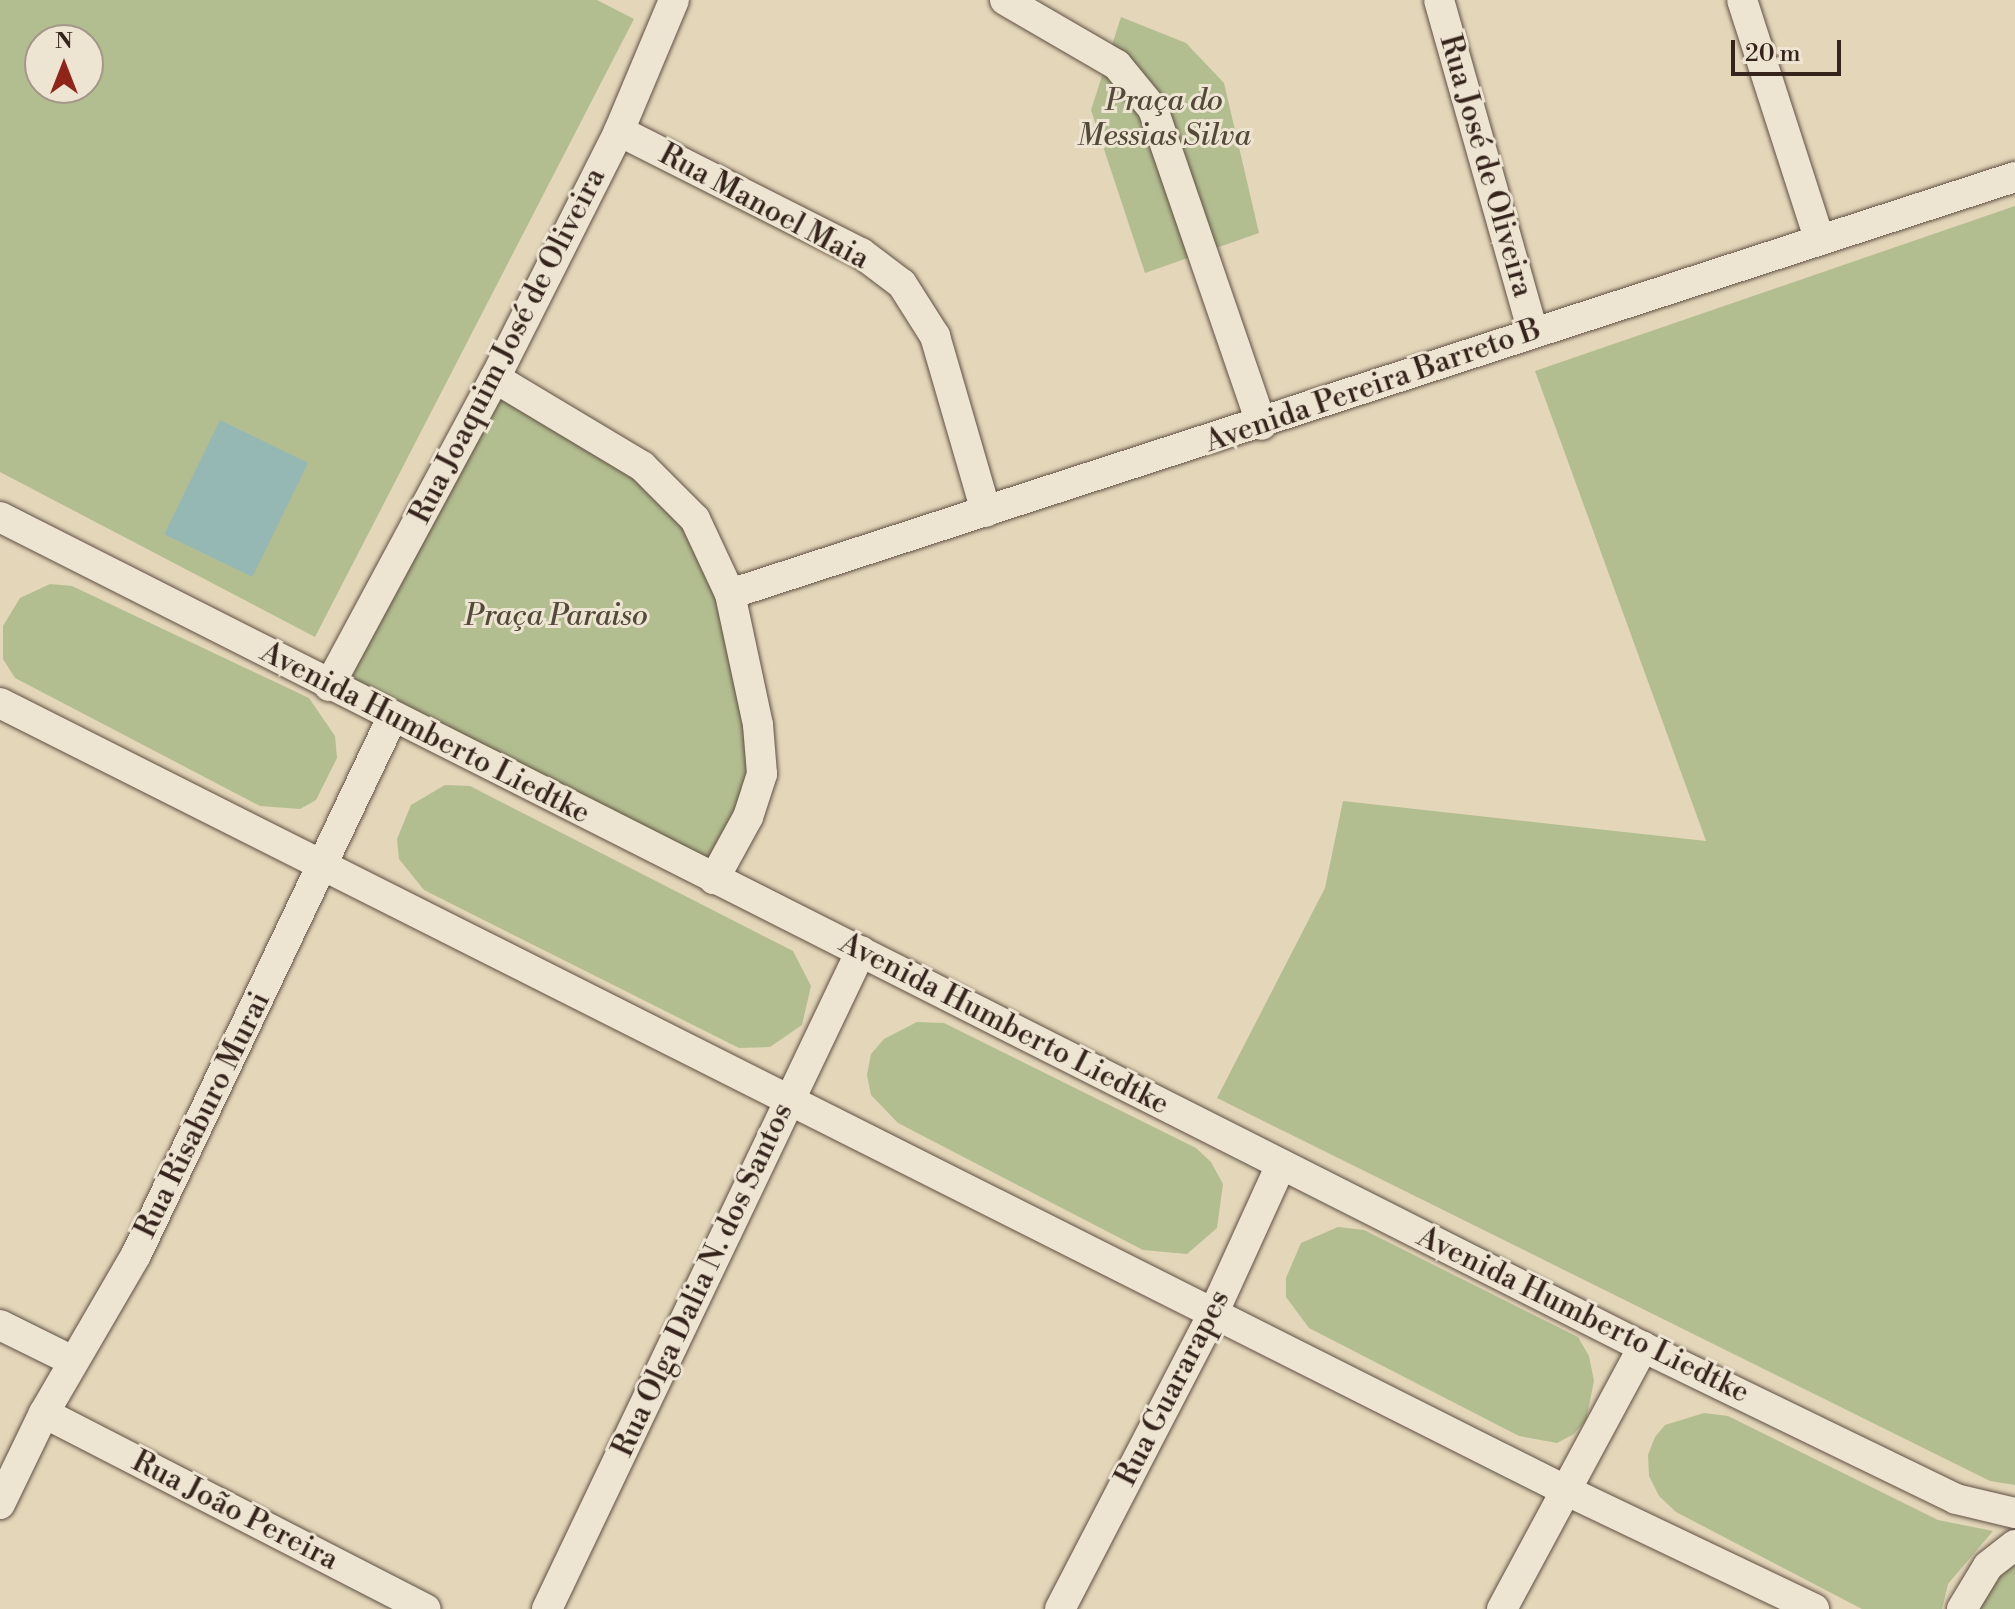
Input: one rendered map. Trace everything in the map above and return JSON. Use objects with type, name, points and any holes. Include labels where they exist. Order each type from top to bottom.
[{"type":"street","points":[[1005,0],[1117,65],[1153,109],[1262,425]]},
{"type":"street","name":"Rua José de Oliveira","points":[[1439,0],[1533,332]]},
{"type":"street","points":[[1742,0],[1819,238]]},
{"type":"street","name":"Rua Joaquim José de Oliveira","points":[[329,686],[495,378],[619,131],[671,1]]},
{"type":"street","name":"Rua Manoel Maia","points":[[619,131],[861,253],[902,284],[935,336],[986,512]]},
{"type":"street","name":"Avenida Pereira Barreto B","points":[[730,594],[1262,425],[1533,332],[2015,177]]},
{"type":"street","points":[[495,378],[642,466],[695,519],[730,594],[758,725],[762,774],[748,817],[714,879]]},
{"type":"street","name":"Avenida Humberto Liedtke","points":[[0,517],[392,718],[861,951],[1643,1347],[1956,1499],[2015,1513]]},
{"type":"street","points":[[0,703],[1565,1490],[1814,1609]]},
{"type":"street","name":"Rua Risaburo Murai","points":[[0,1504],[44,1413],[136,1255],[392,718]]},
{"type":"street","name":"Rua Olga Dalia N. dos Santos","points":[[555,1606],[789,1099],[861,951]]},
{"type":"street","name":"Rua Guararapes","points":[[1060,1609],[1213,1314],[1281,1165]]},
{"type":"street","points":[[0,1325],[73,1361]]},
{"type":"street","points":[[1502,1609],[1643,1347]]},
{"type":"street","name":"Rua João Pereira","points":[[44,1413],[426,1609]]},
{"type":"street","points":[[1962,1609],[1988,1566],[2015,1545]]},
{"type":"green space","points":[[0,0],[597,0],[634,19],[315,637],[0,472]]},
{"type":"green space","name":"Praça do Messias Silva","points":[[1121,17],[1186,43],[1224,83],[1259,233],[1145,273],[1091,110]]},
{"type":"green space","points":[[2015,206],[2015,1485],[1990,1481],[1217,1098],[1325,888],[1343,801],[1706,841],[1535,371]]},
{"type":"green space","name":"Praça Paraiso","points":[[495,378],[695,519],[762,774],[714,879],[329,686]]},
{"type":"green space","points":[[50,584],[72,586],[309,698],[335,736],[337,758],[316,800],[300,809],[260,806],[15,678],[3,659],[3,626],[20,598]]},
{"type":"green space","points":[[445,785],[470,786],[793,951],[811,986],[802,1025],[770,1047],[739,1048],[424,890],[399,859],[397,839],[411,805]]},
{"type":"green space","points":[[917,1022],[944,1023],[1196,1148],[1211,1162],[1223,1184],[1217,1228],[1187,1254],[1143,1250],[898,1123],[871,1095],[867,1075],[871,1054],[884,1039]]},
{"type":"green space","points":[[1338,1227],[1364,1230],[1578,1337],[1589,1356],[1594,1381],[1586,1420],[1574,1434],[1557,1443],[1519,1436],[1309,1328],[1286,1297],[1286,1278],[1301,1243]]},
{"type":"green space","points":[[1704,1413],[1728,1416],[1938,1520],[1993,1531],[1948,1584],[1942,1609],[1862,1609],[1676,1512],[1659,1496],[1649,1476],[1648,1455],[1655,1437],[1665,1425]]},
{"type":"green space","points":[[2015,1563],[2015,1609],[1979,1609],[1997,1579]]},
{"type":"water","points":[[220,420],[308,463],[252,577],[164,534]]}]
